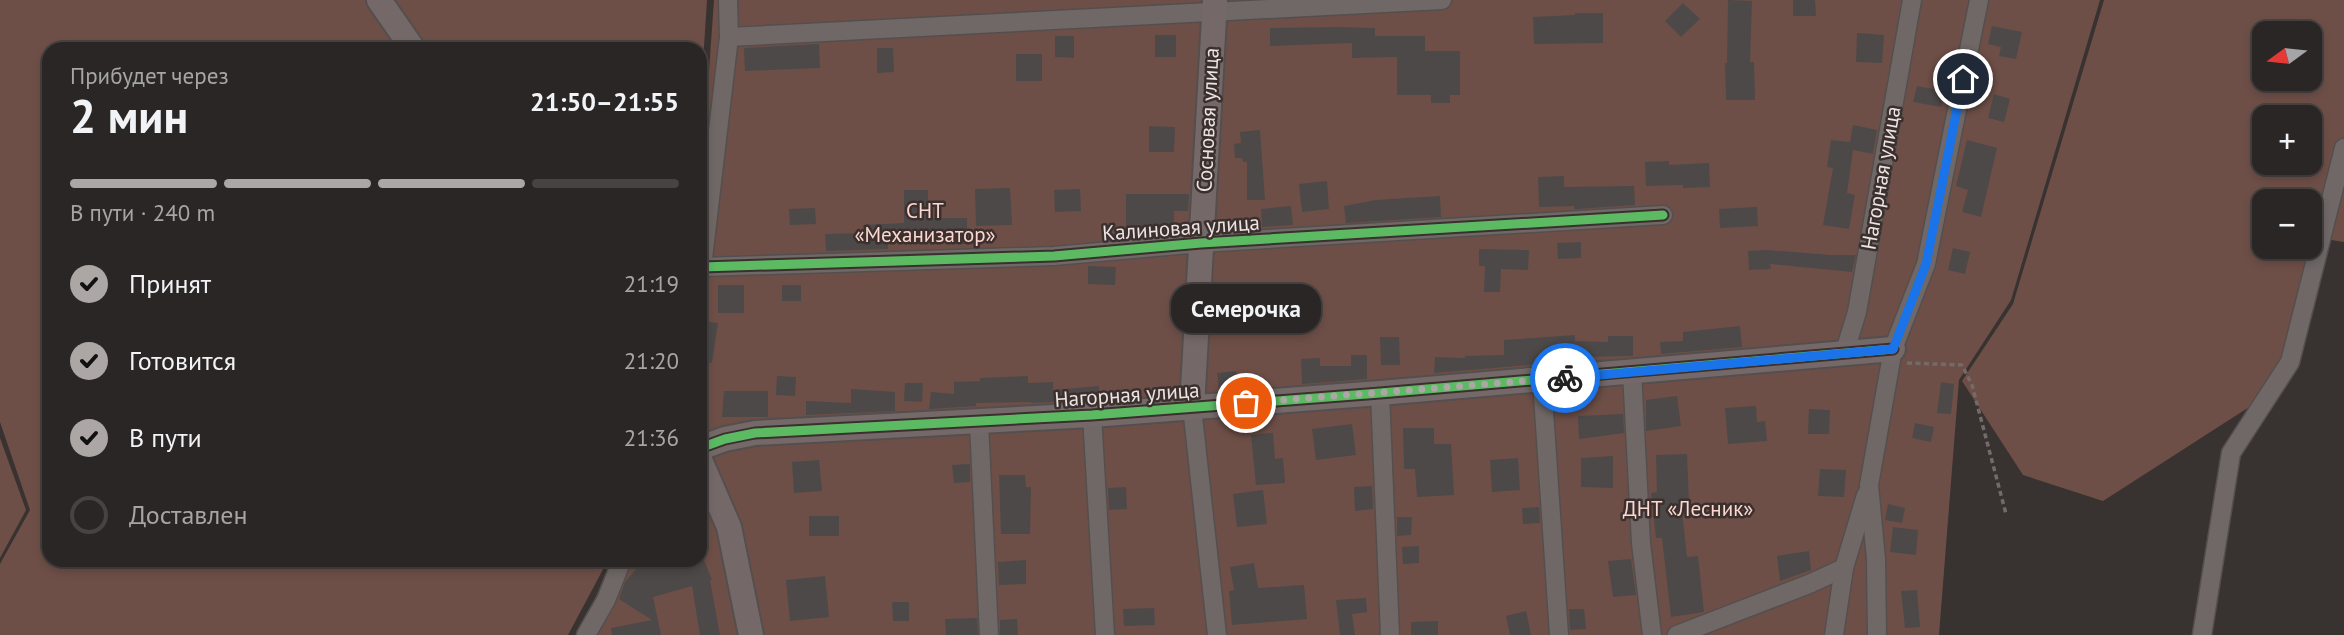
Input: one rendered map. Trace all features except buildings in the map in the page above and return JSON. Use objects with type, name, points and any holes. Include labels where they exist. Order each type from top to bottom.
[{"type":"street","points":[[379,0],[408,42]]},
{"type":"street","points":[[707,220],[729,37],[729,0]]},
{"type":"street","points":[[729,37],[1215,6],[1442,0]]},
{"type":"street","name":"Нагорная улица","points":[[1844,354],[1857,312],[1912,0]]},
{"type":"street","points":[[1834,635],[1844,568],[1870,485],[1891,356],[1926,264],[1979,0]]},
{"type":"street","name":"Сосновая улица","points":[[1192,407],[1215,6]]},
{"type":"street","points":[[2202,635],[2231,453],[2290,362],[2344,148]]},
{"type":"street","name":"Калиновая улица","points":[[707,270],[1054,256],[1201,243],[1662,215]]},
{"type":"street","name":"Нагорная улица","points":[[707,445],[755,433],[1092,415],[1844,354],[1891,356]]},
{"type":"street","points":[[1632,372],[1641,543],[1652,635]]},
{"type":"street","points":[[1542,380],[1559,635]]},
{"type":"street","points":[[1380,393],[1390,635]]},
{"type":"street","points":[[1192,407],[1217,635]]},
{"type":"street","points":[[1092,415],[1105,635]]},
{"type":"street","points":[[979,423],[989,635]]},
{"type":"street","points":[[707,476],[729,527],[751,635]]},
{"type":"street","points":[[1870,485],[1876,559],[1877,635]]},
{"type":"street","points":[[586,635],[606,600],[619,567]]},
{"type":"street","points":[[1677,635],[1844,568]]},
{"type":"path","points":[[1891,356],[1962,365],[1972,385],[2007,514]]},
{"type":"green space","points":[[0,0],[707,0],[704,42],[42,42],[42,567],[604,567],[568,635],[0,635],[0,564],[30,510],[0,422]]},
{"type":"green space","name":"СНТ «Механизатор»","points":[[714,0],[2100,0],[2011,300],[1959,380],[1939,635],[578,635],[610,567],[707,567],[707,99]]},
{"type":"green space","points":[[2104,0],[2344,0],[2344,242],[2325,239],[2322,248],[2322,189],[2252,189],[2252,259],[2318,259],[2271,393],[2103,501],[2023,475],[1962,381],[2013,304]]},
{"type":"green space","points":[[0,438],[26,510],[0,558]]},
{"type":"cycle path","points":[[707,267],[1054,256],[1201,243],[1663,215]]},
{"type":"cycle path","points":[[707,445],[755,433],[1092,415],[1893,349]]},
{"type":"way so far","points":[[1246,403],[1565,378]]},
{"type":"place","name":"Семерочка","points":[[1246,403]]},
{"type":"route","points":[[1565,378],[1893,349],[1926,264],[1963,79]]},
{"type":"park label","name":"ДНТ «Лесник»","points":[[1688,509]]}]
